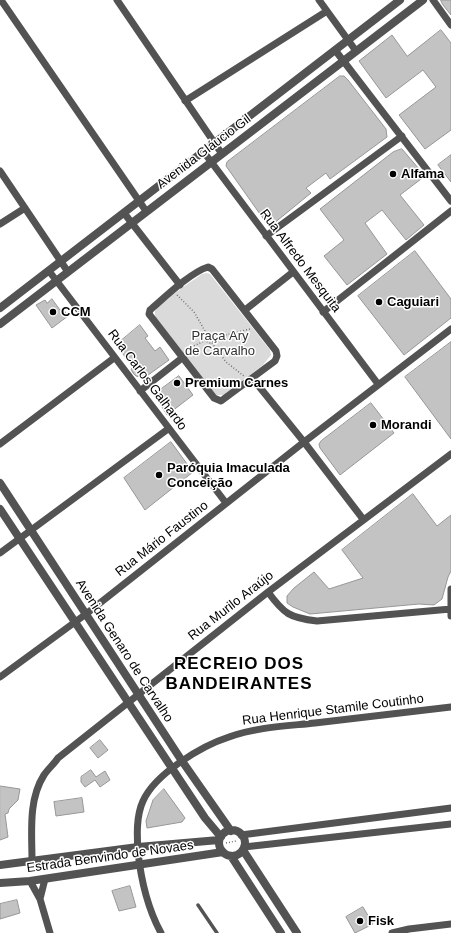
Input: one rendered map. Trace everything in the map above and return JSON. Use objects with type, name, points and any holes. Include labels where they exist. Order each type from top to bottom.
[{"type":"street","points":[[1,0],[138,202],[146,211]]},
{"type":"street","points":[[116,0],[222,154]]},
{"type":"street","points":[[319,0],[356,51]]},
{"type":"street","name":"Avenida Gláucio Gil","points":[[0,308],[400,0]]},
{"type":"street","name":"Avenida Gláucio Gil","points":[[0,324],[131,222],[423,0]]},
{"type":"street","points":[[433,0],[451,25]]},
{"type":"street","points":[[185,101],[327,11]]},
{"type":"street","points":[[335,50],[451,201]]},
{"type":"street","points":[[266,236],[402,136]]},
{"type":"street","name":"Rua Alfredo Mesquita","points":[[203,151],[378,384]]},
{"type":"street","points":[[0,171],[68,272]]},
{"type":"street","points":[[0,224],[25,208]]},
{"type":"street","points":[[323,312],[451,211]]},
{"type":"street","points":[[124,213],[180,285]]},
{"type":"street","points":[[203,268],[212,269],[276,351],[277,356],[275,361],[224,400],[218,401],[149,314],[150,310],[180,285],[203,268]]},
{"type":"street","name":"Rua Carlos Galhardo","points":[[49,271],[168,429],[226,503]]},
{"type":"street","points":[[245,310],[293,272]]},
{"type":"street","name":"Rua Mário Faustino","points":[[0,677],[86,614],[378,384],[451,329]]},
{"type":"street","points":[[140,391],[181,356]]},
{"type":"street","points":[[0,444],[114,358]]},
{"type":"street","points":[[251,380],[304,442],[363,519]]},
{"type":"street","points":[[0,553],[168,429]]},
{"type":"street","name":"Rua Murilo Araújo","points":[[32,861],[33,802],[37,789],[44,775],[58,758],[268,592],[451,454]]},
{"type":"street","name":"Avenida Genaro de Carvalho","points":[[0,483],[182,761],[231,831]]},
{"type":"street","name":"Avenida Genaro de Carvalho","points":[[0,509],[205,818],[220,838]]},
{"type":"street","points":[[268,592],[278,606],[297,619],[317,621],[451,612],[451,589]]},
{"type":"street","name":"Rua Henrique Stamile Coutinho","points":[[162,933],[155,921],[147,900],[140,865],[138,828],[143,802],[155,784],[182,761],[215,742],[243,733],[451,707]]},
{"type":"street","points":[[281,933],[231,856],[223,852],[219,847],[220,838],[231,831],[241,835],[451,808]]},
{"type":"street","points":[[243,849],[451,824]]},
{"type":"street","points":[[231,856],[240,854],[243,849],[244,840],[241,835]]},
{"type":"street","name":"Estrada Benvindo de Novaes","points":[[0,865],[220,838]]},
{"type":"street","points":[[243,849],[297,933]]},
{"type":"street","name":"Estrada Benvindo de Novaes","points":[[0,884],[45,879],[223,852]]},
{"type":"street","points":[[40,899],[45,879]]},
{"type":"street","points":[[30,881],[40,899],[50,933]]},
{"type":"street","points":[[392,933],[409,929],[451,924]]},
{"type":"lane","points":[[198,905],[217,933]]},
{"type":"path","points":[[172,292],[186,303],[208,336],[212,336],[214,338],[240,333],[258,327]]},
{"type":"path","points":[[181,356],[206,340],[208,336]]},
{"type":"path","points":[[212,343],[214,338]]},
{"type":"path","points":[[206,340],[212,343],[226,362],[251,380]]},
{"type":"green space","name":"Praça Ary de Carvalho","points":[[202,274],[210,274],[270,350],[271,355],[263,365],[224,395],[215,395],[156,318],[155,314],[156,309],[171,296]]},
{"type":"building","points":[[441,0],[451,0],[451,15],[443,5]]},
{"type":"building","points":[[441,30],[451,43],[451,130],[425,149],[399,115],[436,87],[423,70],[386,98],[359,61],[392,35],[407,56]]},
{"type":"building","points":[[340,76],[344,76],[348,80],[386,129],[387,137],[330,179],[326,173],[306,188],[311,193],[273,224],[267,224],[226,166],[227,162]]},
{"type":"building","points":[[402,149],[425,176],[400,195],[424,225],[406,240],[382,210],[365,223],[387,254],[347,285],[324,256],[344,240],[320,209],[393,152]]},
{"type":"building","points":[[451,155],[451,182],[438,165]]},
{"type":"building","points":[[415,251],[451,299],[451,318],[404,355],[358,296]]},
{"type":"building","name":"CCM","points":[[52,299],[60,310],[63,309],[68,316],[52,328],[36,305],[45,300],[47,303]]},
{"type":"building","points":[[140,325],[148,336],[145,338],[155,351],[160,347],[169,360],[144,378],[136,376],[133,373],[131,369],[133,367],[116,345]]},
{"type":"building","points":[[451,342],[451,439],[405,377]]},
{"type":"building","points":[[179,376],[193,395],[167,415],[155,396],[157,392]]},
{"type":"building","points":[[371,403],[394,433],[340,475],[320,448],[319,444]]},
{"type":"building","name":"Paróquia Imaculada Conceição","points":[[171,442],[193,472],[145,510],[124,478]]},
{"type":"building","points":[[413,494],[437,526],[451,515],[451,571],[442,599],[434,605],[419,604],[310,614],[287,603],[287,596],[294,588],[314,572],[329,589],[363,578],[342,550]]},
{"type":"building","points":[[100,740],[108,750],[98,758],[90,748]]},
{"type":"building","points":[[91,770],[96,777],[105,771],[110,780],[100,787],[95,780],[85,787],[81,782],[81,777]]},
{"type":"building","points":[[0,786],[20,789],[18,800],[9,809],[8,813],[5,814],[8,837],[0,840]]},
{"type":"building","points":[[164,789],[185,818],[182,822],[147,828],[146,821],[153,800]]},
{"type":"building","points":[[82,798],[84,812],[56,816],[54,802]]},
{"type":"building","points":[[130,886],[136,907],[119,911],[112,891]]},
{"type":"building","points":[[17,900],[20,913],[0,919],[0,904]]},
{"type":"building","name":"Fisk","points":[[363,907],[373,924],[355,933],[346,917]]},
{"type":"place","name":"Alfama","points":[[393,174]]},
{"type":"place","name":"Caguiari","points":[[379,302]]},
{"type":"place","name":"CCM","points":[[53,312]]},
{"type":"place","name":"Premium Carnes","points":[[177,383]]},
{"type":"place","name":"Morandi","points":[[373,425]]},
{"type":"place","name":"Paróquia Imaculada Conceição","points":[[159,475]]},
{"type":"place","name":"Fisk","points":[[360,921]]},
{"type":"district","name":"RECREIO DOS BANDEIRANTES","points":[[239,674]]}]
